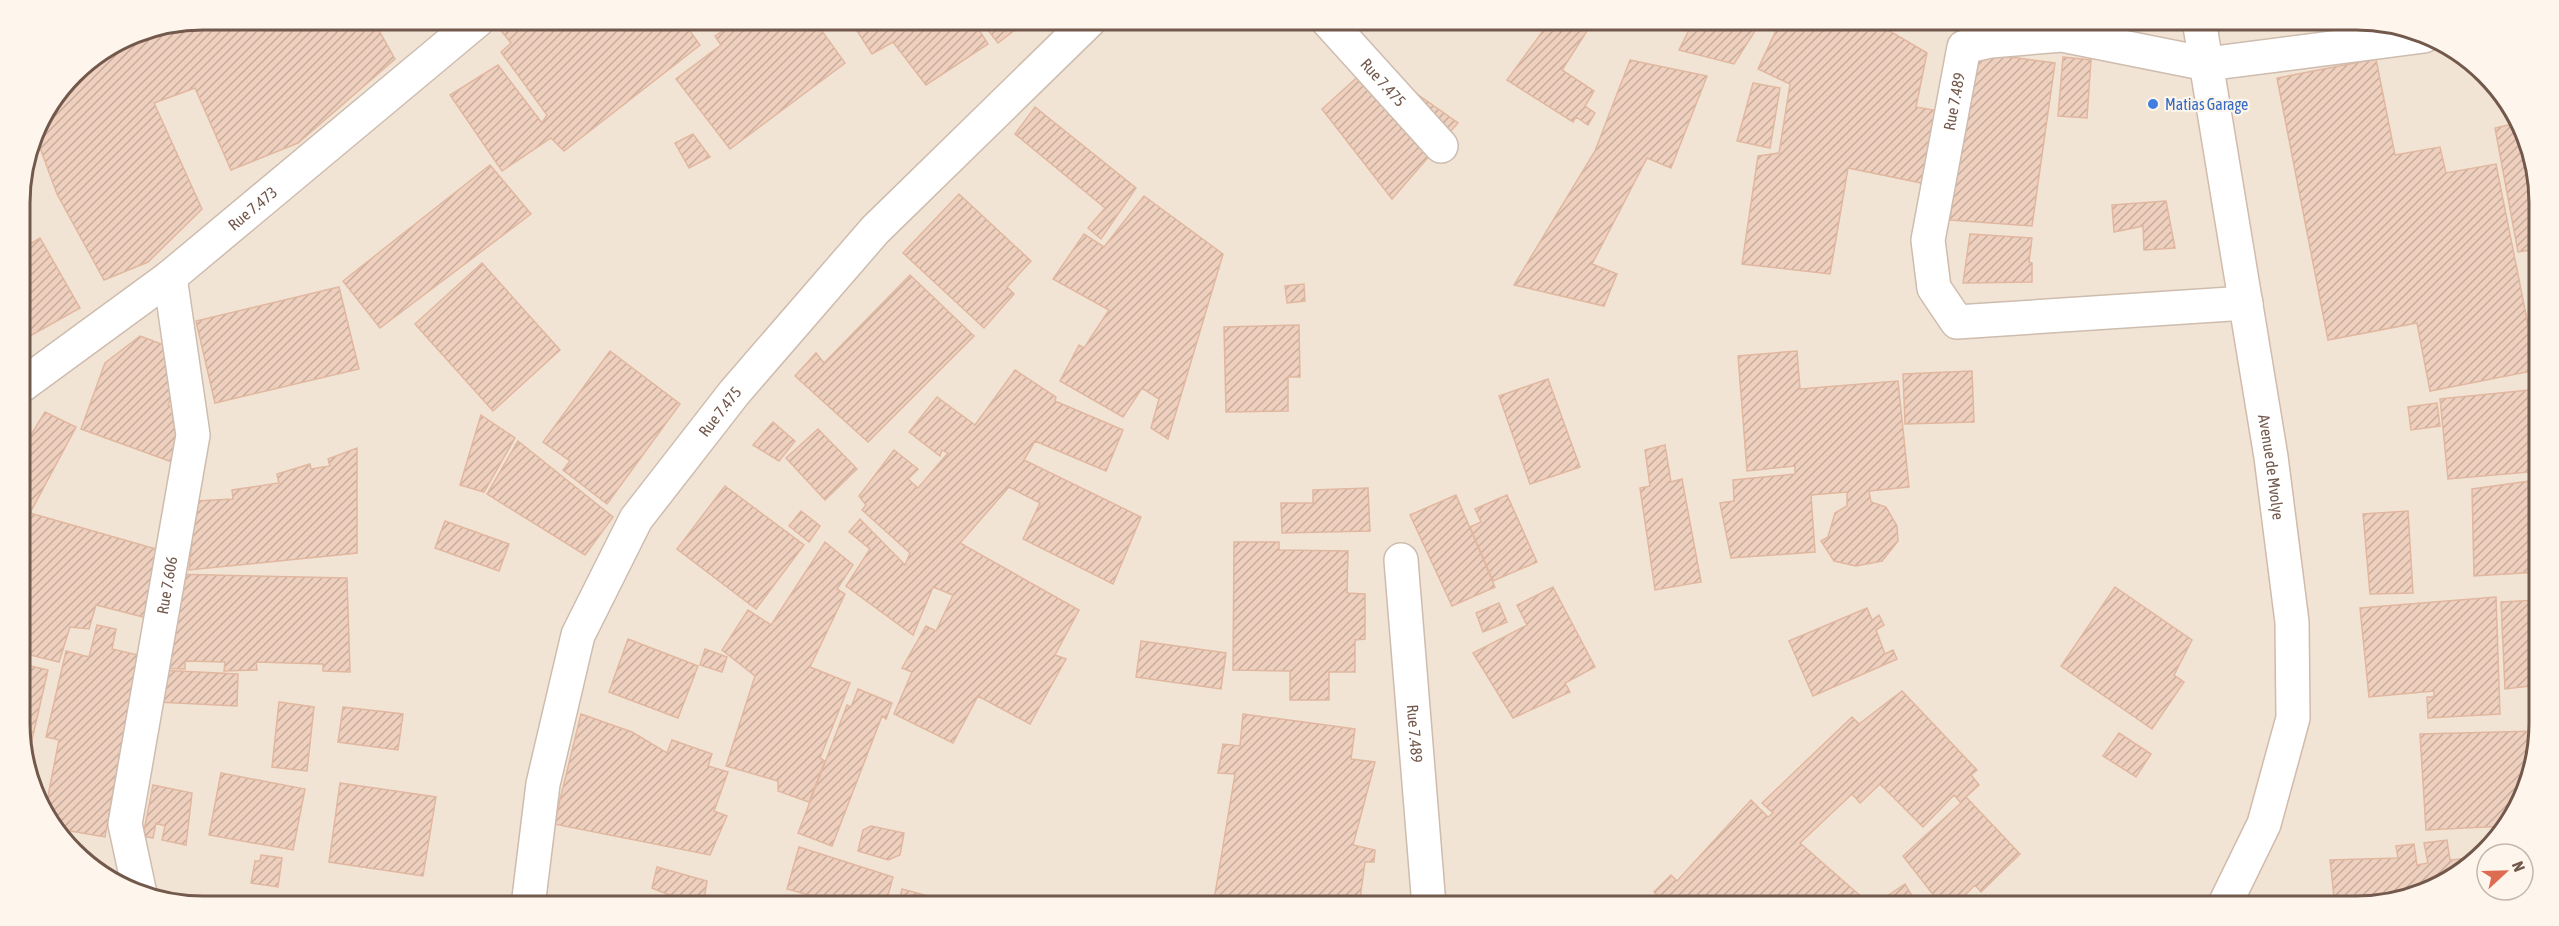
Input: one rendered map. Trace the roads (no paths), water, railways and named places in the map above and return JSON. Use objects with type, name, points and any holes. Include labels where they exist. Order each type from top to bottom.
[{"type":"street","name":"Rue 7.473","points":[[30,379],[170,277],[466,30]]},
{"type":"street","name":"Rue 7.475","points":[[529,896],[543,783],[578,635],[636,519],[734,393],[875,230],[1080,30]]},
{"type":"street","name":"Rue 7.475","points":[[1336,30],[1441,146]]},
{"type":"street","name":"Avenue de Mvolye","points":[[2201,30],[2271,457],[2292,622],[2294,718],[2264,824],[2229,896]]},
{"type":"street","name":"Rue 7.489","points":[[2246,303],[1957,322],[1934,288],[1928,240],[1964,46],[2062,34],[2207,64],[2408,38]]},
{"type":"street","name":"Rue 7.606","points":[[138,883],[125,824],[193,435],[170,277]]},
{"type":"street","name":"Rue 7.489","points":[[1401,561],[1428,896]]},
{"type":"place","name":"Matias Garage","points":[[2153,104]]}]
